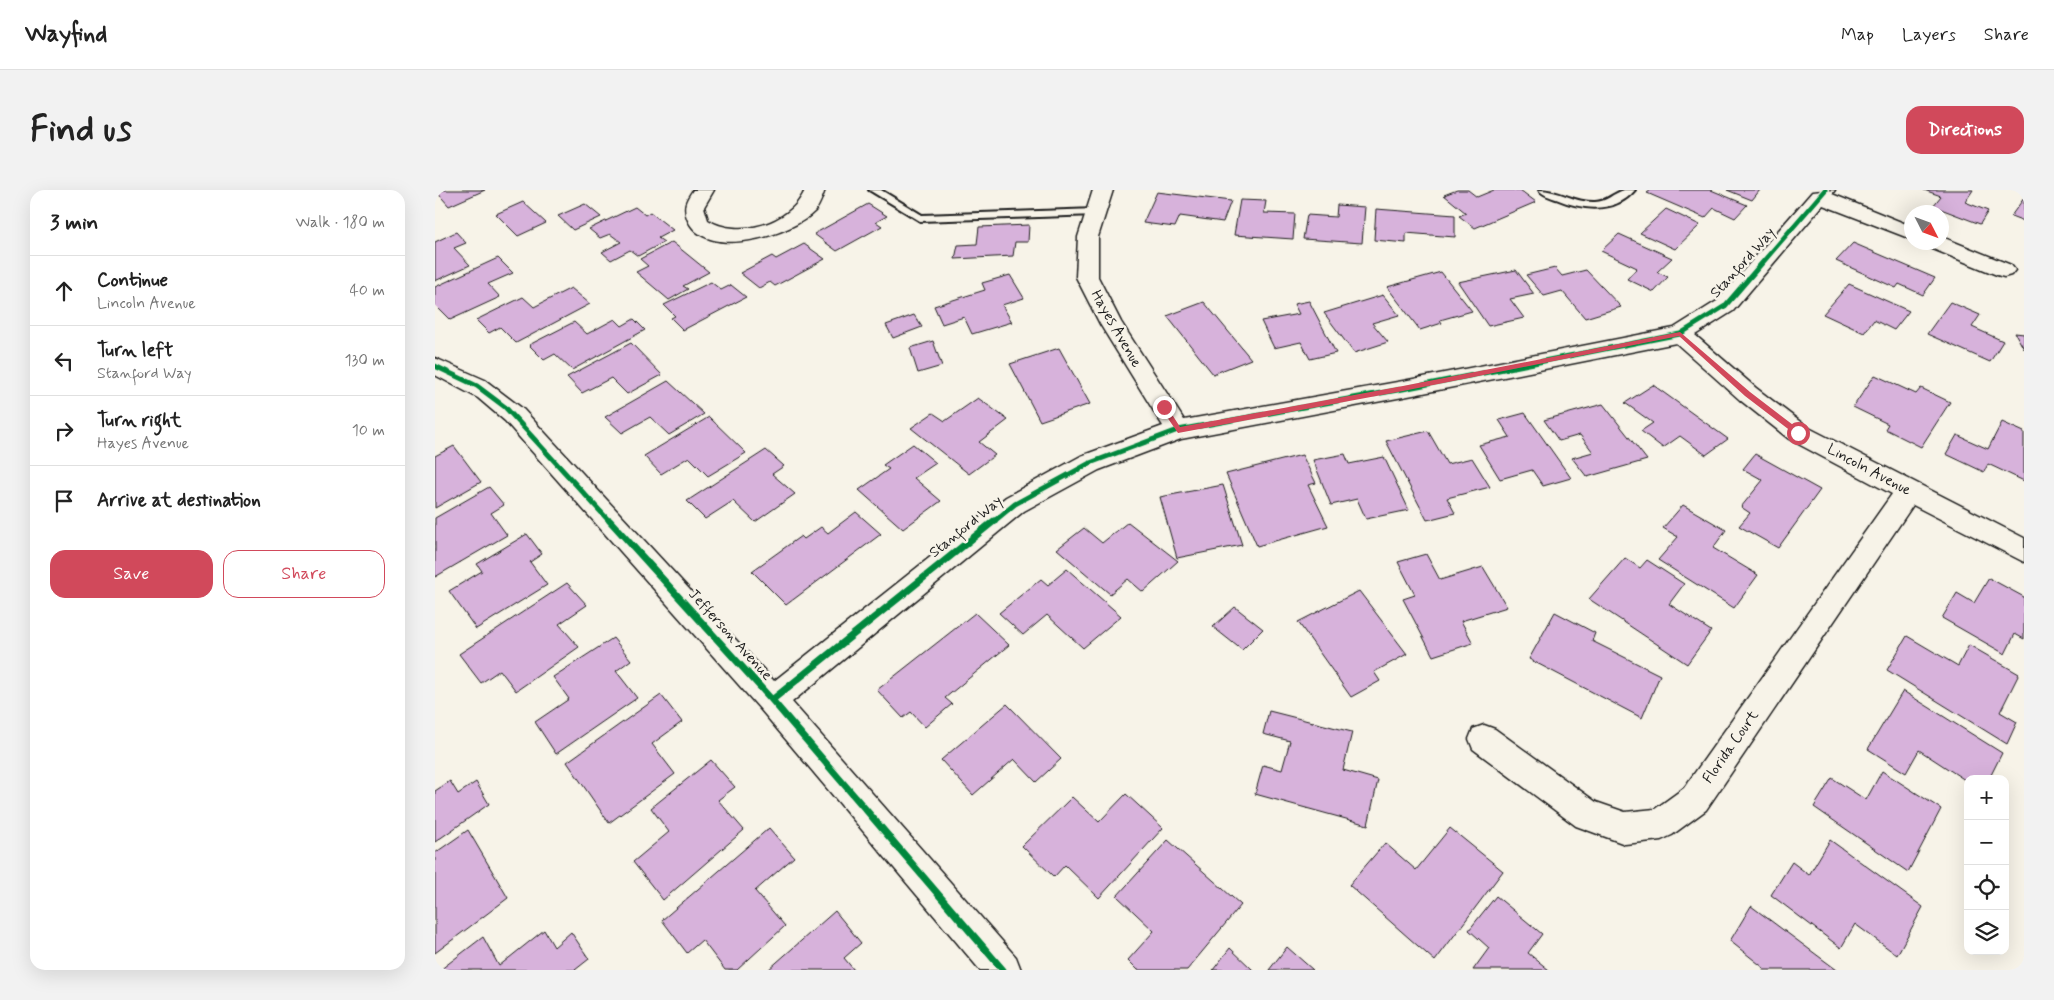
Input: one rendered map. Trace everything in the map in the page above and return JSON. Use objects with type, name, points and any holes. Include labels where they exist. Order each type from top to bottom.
[{"type":"street","points":[[704,190],[694,205],[694,216],[701,225],[713,232],[731,235],[766,231],[792,220],[806,209],[814,198],[815,190]]},
{"type":"street","name":"Hayes Avenue","points":[[1103,190],[1088,237],[1087,277],[1111,324],[1178,430]]},
{"type":"street","points":[[1822,193],[1904,230]]},
{"type":"street","name":"Stanford Way","points":[[772,700],[1015,504],[1090,463],[1178,430],[1403,389],[1680,334],[1725,306],[1822,193]]},
{"type":"street","points":[[1949,248],[2004,270]]},
{"type":"street","name":"Lincoln Avenue","points":[[1680,334],[1748,394],[1798,433],[2024,550]]},
{"type":"street","name":"Jefferson Avenue","points":[[435,366],[464,378],[493,395],[514,415],[772,700],[1003,970]]},
{"type":"street","name":"Florida Court","points":[[1484,739],[1587,816],[1625,828],[1661,824],[1695,799],[1908,491]]},
{"type":"lane","points":[[874,190],[920,218],[1096,212]]},
{"type":"lane","points":[[1544,190],[1573,203],[1586,206],[1611,204],[1630,190]]},
{"type":"building","points":[[435,190],[485,190],[449,206]]},
{"type":"building","points":[[1457,190],[1468,190],[1477,197],[1494,190],[1520,190],[1536,202],[1475,228],[1459,216],[1466,213],[1444,195]]},
{"type":"building","points":[[1651,190],[1711,190],[1747,205],[1735,218],[1714,208],[1705,218],[1647,193]]},
{"type":"building","points":[[1727,190],[1760,190],[1752,200]]},
{"type":"building","points":[[1924,190],[1973,190],[1965,202],[1988,211],[1980,224],[1949,212],[1949,205],[1934,205],[1941,196]]},
{"type":"building","points":[[1157,192],[1231,201],[1223,222],[1180,216],[1175,227],[1143,223]]},
{"type":"building","points":[[2024,198],[2024,221],[2011,216]]},
{"type":"building","points":[[1240,200],[1266,201],[1264,213],[1295,214],[1293,239],[1234,235]]},
{"type":"building","points":[[523,202],[546,223],[518,236],[496,214]]},
{"type":"building","points":[[585,204],[601,217],[573,230],[558,216]]},
{"type":"building","points":[[868,204],[887,216],[876,222],[882,226],[837,251],[814,234]]},
{"type":"building","points":[[1337,205],[1365,207],[1362,243],[1303,239],[1307,215],[1336,217]]},
{"type":"building","points":[[635,207],[645,215],[650,212],[673,230],[658,238],[664,242],[638,256],[630,250],[611,260],[602,252],[621,242],[610,234],[600,238],[589,229]]},
{"type":"building","points":[[1376,209],[1455,215],[1455,237],[1406,233],[1406,243],[1374,240]]},
{"type":"building","points":[[1666,209],[1700,225],[1675,249],[1640,233]]},
{"type":"building","points":[[1029,225],[1028,242],[1015,242],[1013,256],[955,259],[958,245],[977,244],[979,227]]},
{"type":"building","points":[[456,232],[466,243],[454,248],[470,265],[435,281],[435,242]]},
{"type":"building","points":[[1619,234],[1672,258],[1657,272],[1668,277],[1654,292],[1627,279],[1637,268],[1601,251]]},
{"type":"building","points":[[672,242],[709,272],[683,286],[688,289],[669,300],[636,272],[648,266],[640,259]]},
{"type":"building","points":[[1853,243],[1935,278],[1923,295],[1899,284],[1896,288],[1836,261]]},
{"type":"building","points":[[804,244],[825,259],[775,286],[770,282],[759,288],[740,273],[772,256],[776,259]]},
{"type":"building","points":[[498,258],[513,273],[488,284],[500,297],[450,320],[435,305],[435,287]]},
{"type":"building","points":[[1555,268],[1562,276],[1586,270],[1621,307],[1585,318],[1562,291],[1544,296],[1526,275]]},
{"type":"building","points":[[1516,270],[1534,294],[1510,299],[1524,318],[1488,326],[1458,282]]},
{"type":"building","points":[[1441,272],[1472,311],[1440,320],[1442,323],[1420,330],[1387,287]]},
{"type":"building","points":[[1010,275],[1024,298],[1002,305],[1012,322],[972,334],[964,317],[942,324],[934,306],[985,290],[982,283]]},
{"type":"building","points":[[711,282],[721,290],[731,285],[746,297],[683,330],[671,318],[675,316],[664,305]]},
{"type":"building","points":[[1849,284],[1909,311],[1894,330],[1874,320],[1864,333],[1823,314]]},
{"type":"building","points":[[571,288],[590,304],[516,343],[500,327],[489,333],[476,320],[523,297],[534,307]]},
{"type":"building","points":[[1383,295],[1399,315],[1372,323],[1388,342],[1354,353],[1324,313]]},
{"type":"building","points":[[1309,301],[1336,353],[1310,359],[1301,342],[1274,348],[1261,321],[1299,314],[1294,304]]},
{"type":"building","points":[[1204,302],[1251,359],[1213,374],[1167,316]]},
{"type":"building","points":[[1950,302],[1980,315],[1972,327],[2003,341],[1990,362],[1927,334]]},
{"type":"building","points":[[914,315],[922,327],[893,338],[886,325]]},
{"type":"building","points":[[615,319],[622,326],[634,319],[645,330],[572,370],[555,354],[544,360],[529,345],[574,322],[587,334]]},
{"type":"building","points":[[2015,333],[2024,334],[2024,349]]},
{"type":"building","points":[[933,341],[942,366],[918,373],[910,348]]},
{"type":"building","points":[[631,343],[662,375],[627,394],[611,378],[582,393],[567,377]]},
{"type":"building","points":[[1059,348],[1090,404],[1040,421],[1010,364]]},
{"type":"building","points":[[1875,375],[1916,394],[1921,388],[1950,402],[1921,447],[1885,429],[1888,424],[1853,407]]},
{"type":"building","points":[[668,381],[704,414],[669,435],[650,417],[622,433],[605,417]]},
{"type":"building","points":[[1653,385],[1728,439],[1706,455],[1680,436],[1663,448],[1641,431],[1653,423],[1625,403]]},
{"type":"building","points":[[978,398],[1008,420],[979,442],[995,455],[969,474],[911,428],[933,413],[945,421]]},
{"type":"building","points":[[1603,404],[1647,460],[1587,477],[1572,458],[1593,452],[1580,435],[1559,441],[1544,420]]},
{"type":"building","points":[[1525,413],[1571,478],[1543,486],[1532,470],[1500,479],[1479,445],[1510,437],[1499,420]]},
{"type":"building","points":[[709,417],[746,453],[708,476],[689,457],[661,474],[644,456]]},
{"type":"building","points":[[2002,422],[2024,432],[2024,481],[1988,464],[1984,472],[1946,454],[1957,435],[1988,449]]},
{"type":"building","points":[[1428,431],[1447,464],[1472,458],[1490,487],[1447,498],[1455,513],[1427,520],[1386,441]]},
{"type":"building","points":[[913,444],[936,463],[914,478],[941,501],[903,529],[859,490],[889,469],[883,465]]},
{"type":"building","points":[[454,446],[481,482],[435,508],[435,456]]},
{"type":"building","points":[[766,450],[784,466],[772,474],[795,494],[755,522],[733,501],[705,519],[687,501]]},
{"type":"building","points":[[1345,454],[1349,464],[1384,457],[1409,510],[1366,519],[1357,499],[1331,505],[1313,460]]},
{"type":"building","points":[[1755,454],[1820,490],[1778,548],[1739,526],[1750,513],[1741,507],[1763,480],[1743,469]]},
{"type":"building","points":[[1302,455],[1316,483],[1308,485],[1328,526],[1257,546],[1226,474]]},
{"type":"building","points":[[1223,485],[1242,545],[1177,558],[1160,497]]},
{"type":"building","points":[[489,487],[504,505],[491,513],[507,535],[435,577],[435,518]]},
{"type":"building","points":[[1683,505],[1726,530],[1713,548],[1758,575],[1734,608],[1658,560],[1678,537],[1663,528]]},
{"type":"building","points":[[856,512],[881,534],[786,605],[752,571],[801,536],[804,539],[821,527],[828,533]]},
{"type":"building","points":[[1128,522],[1178,561],[1143,592],[1128,579],[1110,594],[1057,549],[1084,528],[1102,543]]},
{"type":"building","points":[[527,534],[542,554],[530,562],[547,585],[476,629],[449,591],[482,571],[477,564]]},
{"type":"building","points":[[1426,554],[1440,580],[1483,567],[1507,607],[1461,621],[1473,643],[1433,656],[1403,599],[1415,595],[1398,562]]},
{"type":"building","points":[[1625,558],[1640,568],[1647,560],[1684,584],[1669,604],[1711,631],[1687,664],[1589,599]]},
{"type":"building","points":[[1067,569],[1121,616],[1083,648],[1047,615],[1023,635],[999,613],[1041,579],[1048,585]]},
{"type":"building","points":[[1989,578],[2024,597],[2024,639],[2015,634],[2005,654],[1942,618],[1957,593],[1974,603]]},
{"type":"building","points":[[567,583],[587,605],[559,624],[579,647],[516,691],[500,670],[481,683],[459,654]]},
{"type":"building","points":[[1359,591],[1407,654],[1374,672],[1380,681],[1351,697],[1298,622]]},
{"type":"building","points":[[1235,607],[1263,629],[1242,650],[1213,627]]},
{"type":"building","points":[[1555,612],[1595,633],[1592,641],[1660,675],[1642,718],[1529,659]]},
{"type":"building","points":[[975,613],[1009,645],[945,698],[952,704],[925,727],[911,712],[903,718],[877,690]]},
{"type":"building","points":[[1907,636],[1958,666],[1969,645],[2019,674],[2000,712],[2017,722],[2007,744],[1887,670]]},
{"type":"building","points":[[613,638],[631,660],[616,671],[637,698],[556,754],[535,722],[569,699],[553,677]]},
{"type":"building","points":[[1903,691],[2002,753],[1991,775],[1964,775],[1964,779],[1919,750],[1906,773],[1868,749]]},
{"type":"building","points":[[661,695],[682,722],[652,744],[675,774],[609,823],[567,762]]},
{"type":"building","points":[[1007,704],[1061,759],[1036,782],[1014,759],[973,795],[941,760]]},
{"type":"building","points":[[1269,711],[1352,732],[1343,770],[1378,780],[1368,825],[1255,794],[1263,765],[1282,770],[1290,741],[1263,734]]},
{"type":"building","points":[[711,760],[735,787],[718,800],[744,830],[663,900],[633,862],[669,832],[651,808]]},
{"type":"building","points":[[1882,771],[1941,809],[1908,872],[1814,807],[1832,778],[1866,800]]},
{"type":"building","points":[[450,781],[458,794],[476,782],[489,804],[435,842],[435,791]]},
{"type":"building","points":[[1126,794],[1163,828],[1099,898],[1065,865],[1054,877],[1022,846],[1072,797],[1099,822]]},
{"type":"building","points":[[769,828],[794,857],[755,891],[785,926],[737,970],[725,970],[702,940],[687,953],[662,920]]},
{"type":"building","points":[[1450,828],[1503,871],[1435,961],[1349,885],[1385,843],[1416,870]]},
{"type":"building","points":[[468,830],[508,898],[435,953],[435,853]]},
{"type":"building","points":[[1168,840],[1241,905],[1187,970],[1138,970],[1128,960],[1154,931],[1117,896]]},
{"type":"building","points":[[1830,840],[1923,907],[1897,955],[1855,924],[1841,948],[1771,895],[1792,862],[1809,875]]},
{"type":"building","points":[[1496,896],[1542,934],[1528,953],[1549,970],[1473,970],[1489,948],[1469,930]]},
{"type":"building","points":[[1751,906],[1837,970],[1763,970],[1764,968],[1730,941]]},
{"type":"building","points":[[835,911],[861,943],[844,958],[854,970],[768,970]]},
{"type":"building","points":[[544,930],[554,947],[571,932],[589,959],[575,970],[440,970],[483,937],[499,966]]},
{"type":"building","points":[[1287,947],[1313,970],[1269,970]]},
{"type":"building","points":[[1230,948],[1253,970],[1213,970]]},
{"type":"cycle path","points":[[772,700],[1015,504],[1090,463],[1178,430],[1403,389],[1680,334],[1725,306],[1825,190]]},
{"type":"cycle path","points":[[435,366],[477,386],[514,415],[772,700],[1003,970]]},
{"type":"route","points":[[1164,407],[1178,430],[1403,389],[1680,334],[1748,394],[1798,433]]}]
